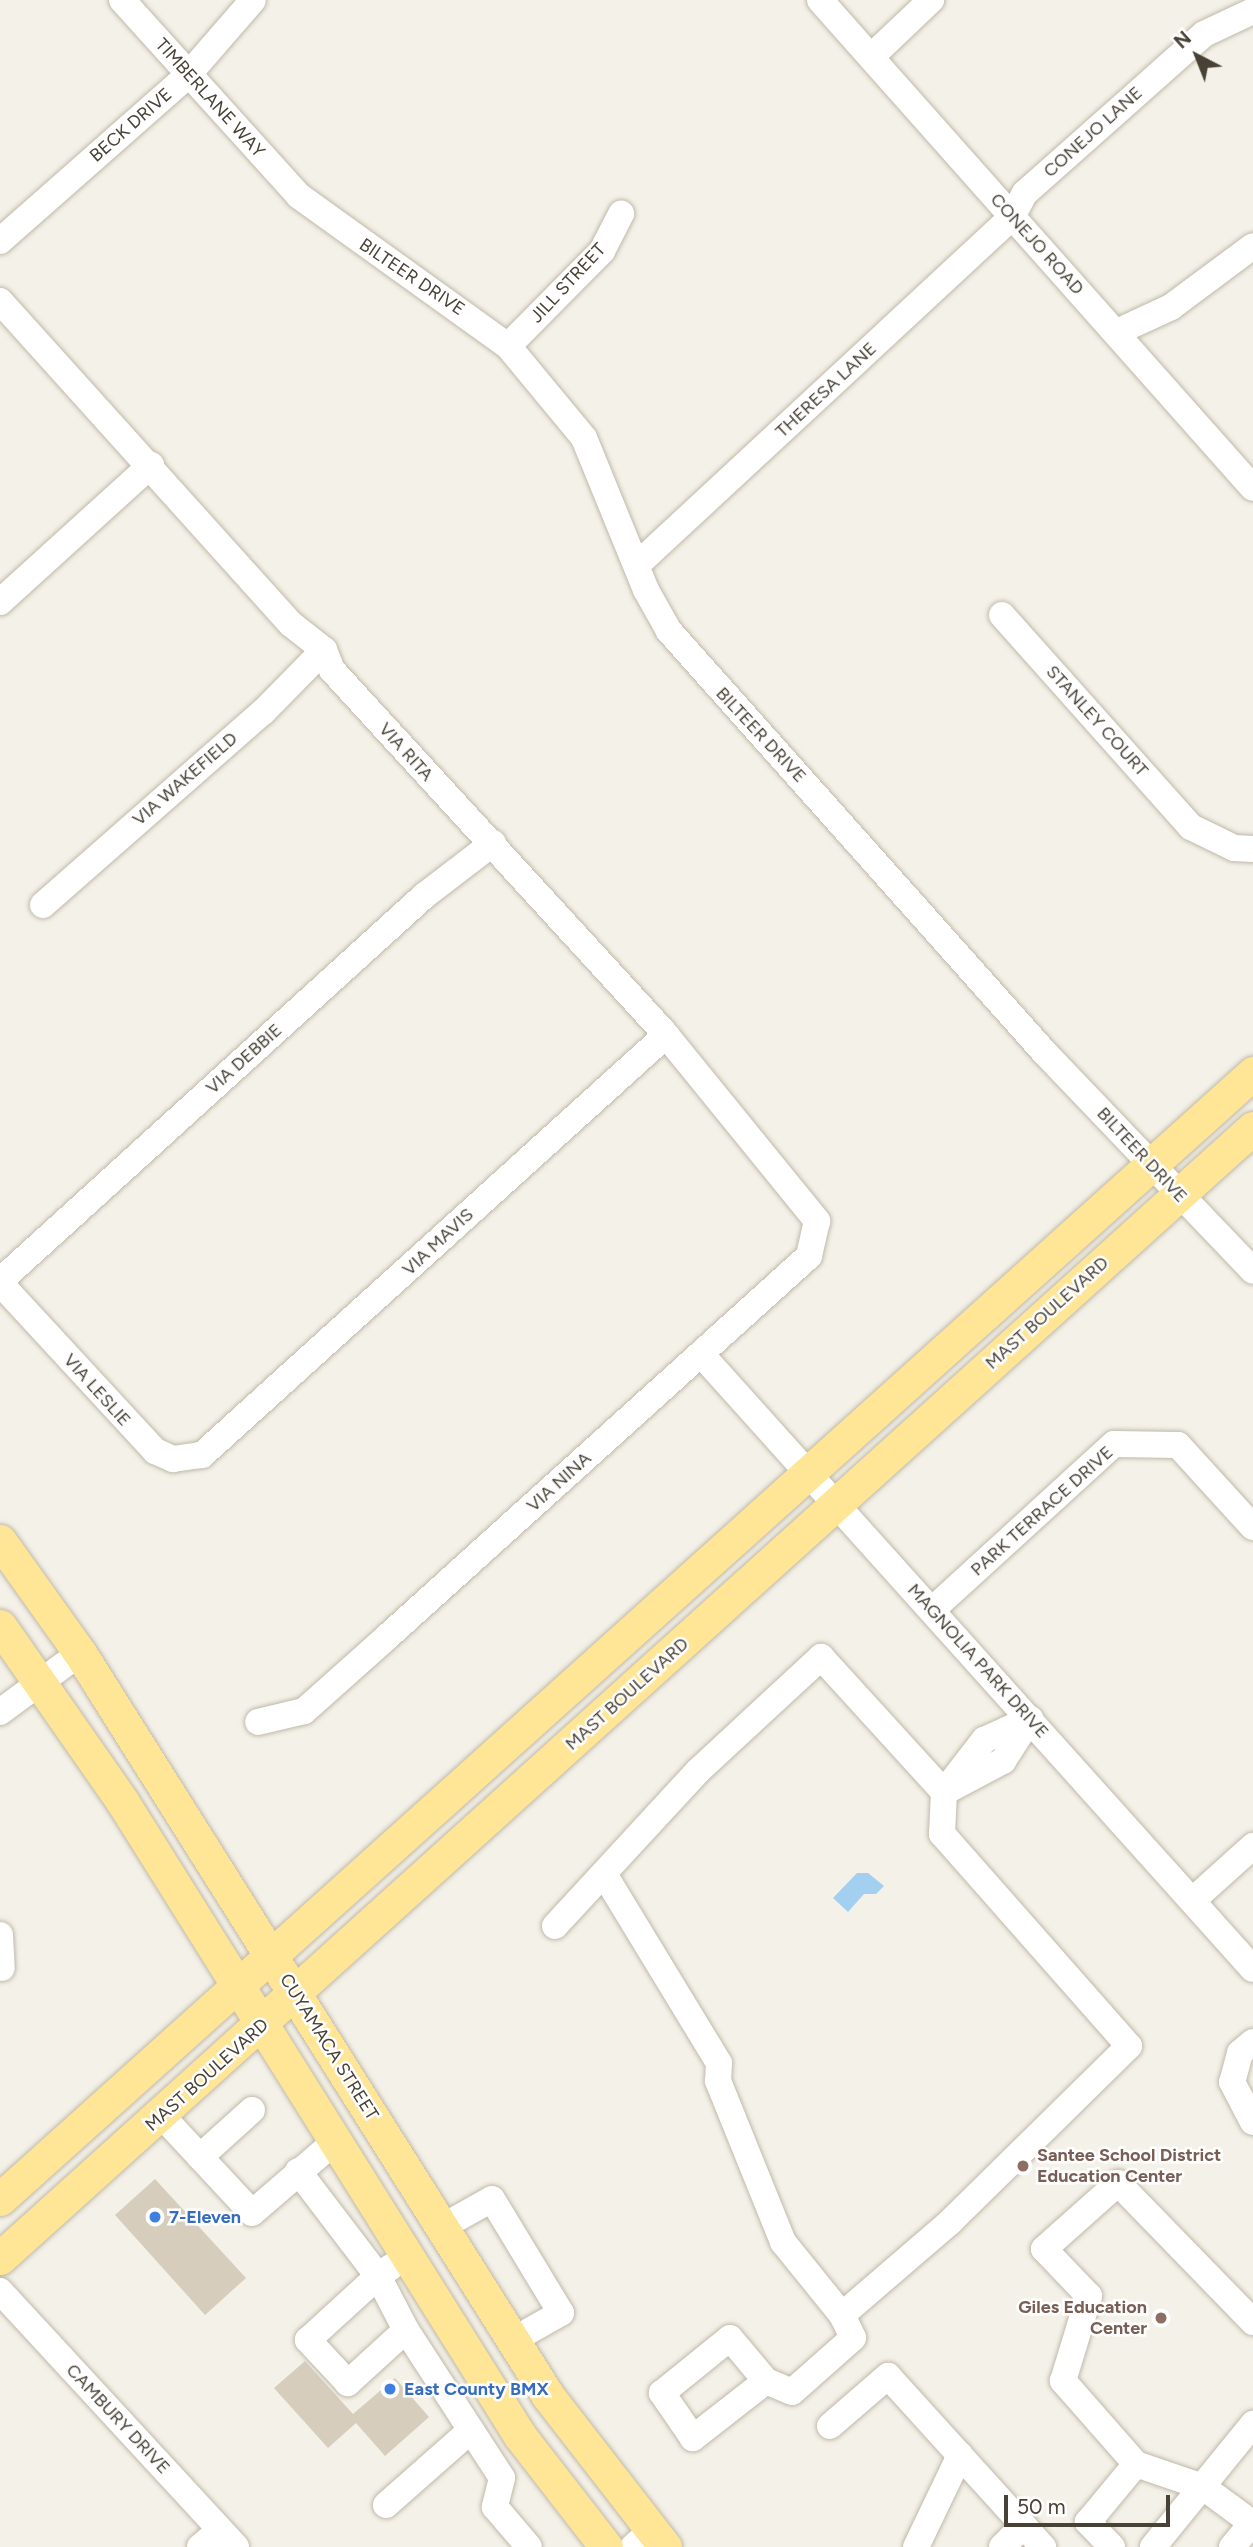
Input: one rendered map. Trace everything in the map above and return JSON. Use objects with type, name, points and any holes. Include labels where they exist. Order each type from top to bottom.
[{"type":"main road","points":[[0,2199],[268,1954],[1253,1073]]},
{"type":"main road","name":"MAST BOULEVARD","points":[[0,2258],[167,2112],[1253,1128]]},
{"type":"main road","name":"CUYAMACA STREET","points":[[0,1541],[80,1653],[268,1954],[297,1992],[513,2340],[650,2542]]},
{"type":"main road","points":[[0,1626],[41,1681],[520,2437],[606,2547]]},
{"type":"street","name":"TIMBERLANE WAY","points":[[122,0],[299,196]]},
{"type":"street","name":"BECK DRIVE","points":[[0,241],[188,75],[253,0]]},
{"type":"street","name":"CONEJO ROAD","points":[[820,0],[1252,483]]},
{"type":"street","points":[[871,57],[931,0]]},
{"type":"street","name":"CONEJO LANE","points":[[1012,217],[1025,193],[1204,34],[1253,11]]},
{"type":"street","name":"BILTEER DRIVE","points":[[299,196],[508,346],[584,438],[663,621],[699,668],[1150,1166],[1253,1271]]},
{"type":"street","name":"JILL STREET","points":[[508,346],[602,251],[621,214]]},
{"type":"street","name":"THERESA LANE","points":[[639,563],[1012,217]]},
{"type":"street","points":[[1117,332],[1171,307],[1253,246]]},
{"type":"street","name":"VIA RITA","points":[[0,300],[151,464],[291,625],[324,650],[332,670],[666,1035],[811,1205]]},
{"type":"street","points":[[0,601],[151,464]]},
{"type":"street","name":"STANLEY COURT","points":[[1002,615],[1191,827],[1234,848],[1253,849]]},
{"type":"street","name":"VIA WAKEFIELD","points":[[43,905],[263,712],[324,650]]},
{"type":"street","name":"VIA DEBBIE","points":[[0,1282],[424,896],[493,843]]},
{"type":"street","name":"VIA MAVIS","points":[[210,1450],[666,1035]]},
{"type":"street","name":"VIA NINA","points":[[257,1722],[304,1711],[809,1256],[818,1229],[811,1205]]},
{"type":"street","name":"VIA LESLIE","points":[[0,1282],[155,1451],[183,1460],[210,1450]]},
{"type":"street","name":"MAGNOLIA PARK DRIVE","points":[[701,1354],[1253,1969]]},
{"type":"street","name":"PARK TERRACE DRIVE","points":[[932,1610],[1114,1444],[1178,1445],[1253,1527]]},
{"type":"street","points":[[0,1712],[80,1653]]},
{"type":"street","points":[[555,1926],[698,1771],[821,1657],[944,1792]]},
{"type":"street","points":[[842,2315],[950,2222],[1129,2046],[942,1834],[944,1792],[984,1740],[1030,1719]]},
{"type":"street","points":[[1193,1900],[1253,1846]]},
{"type":"street","points":[[604,1874],[719,2063],[718,2081],[783,2242],[842,2315],[853,2338],[792,2392],[766,2381]]},
{"type":"street","points":[[0,1935],[2,1968]]},
{"type":"street","points":[[1253,2042],[1240,2053],[1232,2082],[1253,2122]]},
{"type":"street","points":[[200,2157],[252,2110]]},
{"type":"street","points":[[167,2112],[200,2157],[251,2213],[333,2143]]},
{"type":"street","points":[[298,2171],[378,2276],[406,2330],[502,2478],[495,2507],[529,2547]]},
{"type":"street","points":[[1232,2547],[1252,2523],[1203,2487],[1136,2464],[1063,2381],[1089,2296],[1045,2249],[1118,2183],[1253,2322]]},
{"type":"street","points":[[442,2227],[492,2199],[561,2313],[513,2340]]},
{"type":"street","points":[[406,2258],[378,2276],[308,2340],[348,2383],[406,2330]]},
{"type":"street","name":"CAMBURY DRIVE","points":[[0,2291],[219,2541]]},
{"type":"street","points":[[830,2426],[888,2376],[1043,2547]]},
{"type":"street","points":[[1153,2547],[1253,2424]]},
{"type":"street","points":[[386,2505],[471,2430]]},
{"type":"street","points":[[916,2547],[960,2455]]},
{"type":"street","points":[[1112,2547],[1088,2522],[1136,2464]]},
{"type":"street","points":[[1002,2547],[1023,2526]]},
{"type":"water","points":[[857,1873],[868,1873],[884,1886],[876,1894],[864,1894],[848,1912],[833,1898]]},
{"type":"building","points":[[155,2179],[246,2278],[205,2315],[115,2215]]},
{"type":"building","points":[[305,2361],[353,2414],[395,2378],[429,2417],[385,2456],[356,2423],[328,2448],[274,2388]]},
{"type":"place","name":"Santee School District Education Center","points":[[1023,2166]]},
{"type":"place","name":"7-Eleven","points":[[155,2217]]},
{"type":"place","name":"Giles Education Center","points":[[1161,2318]]},
{"type":"place","name":"East County BMX","points":[[390,2389]]}]
